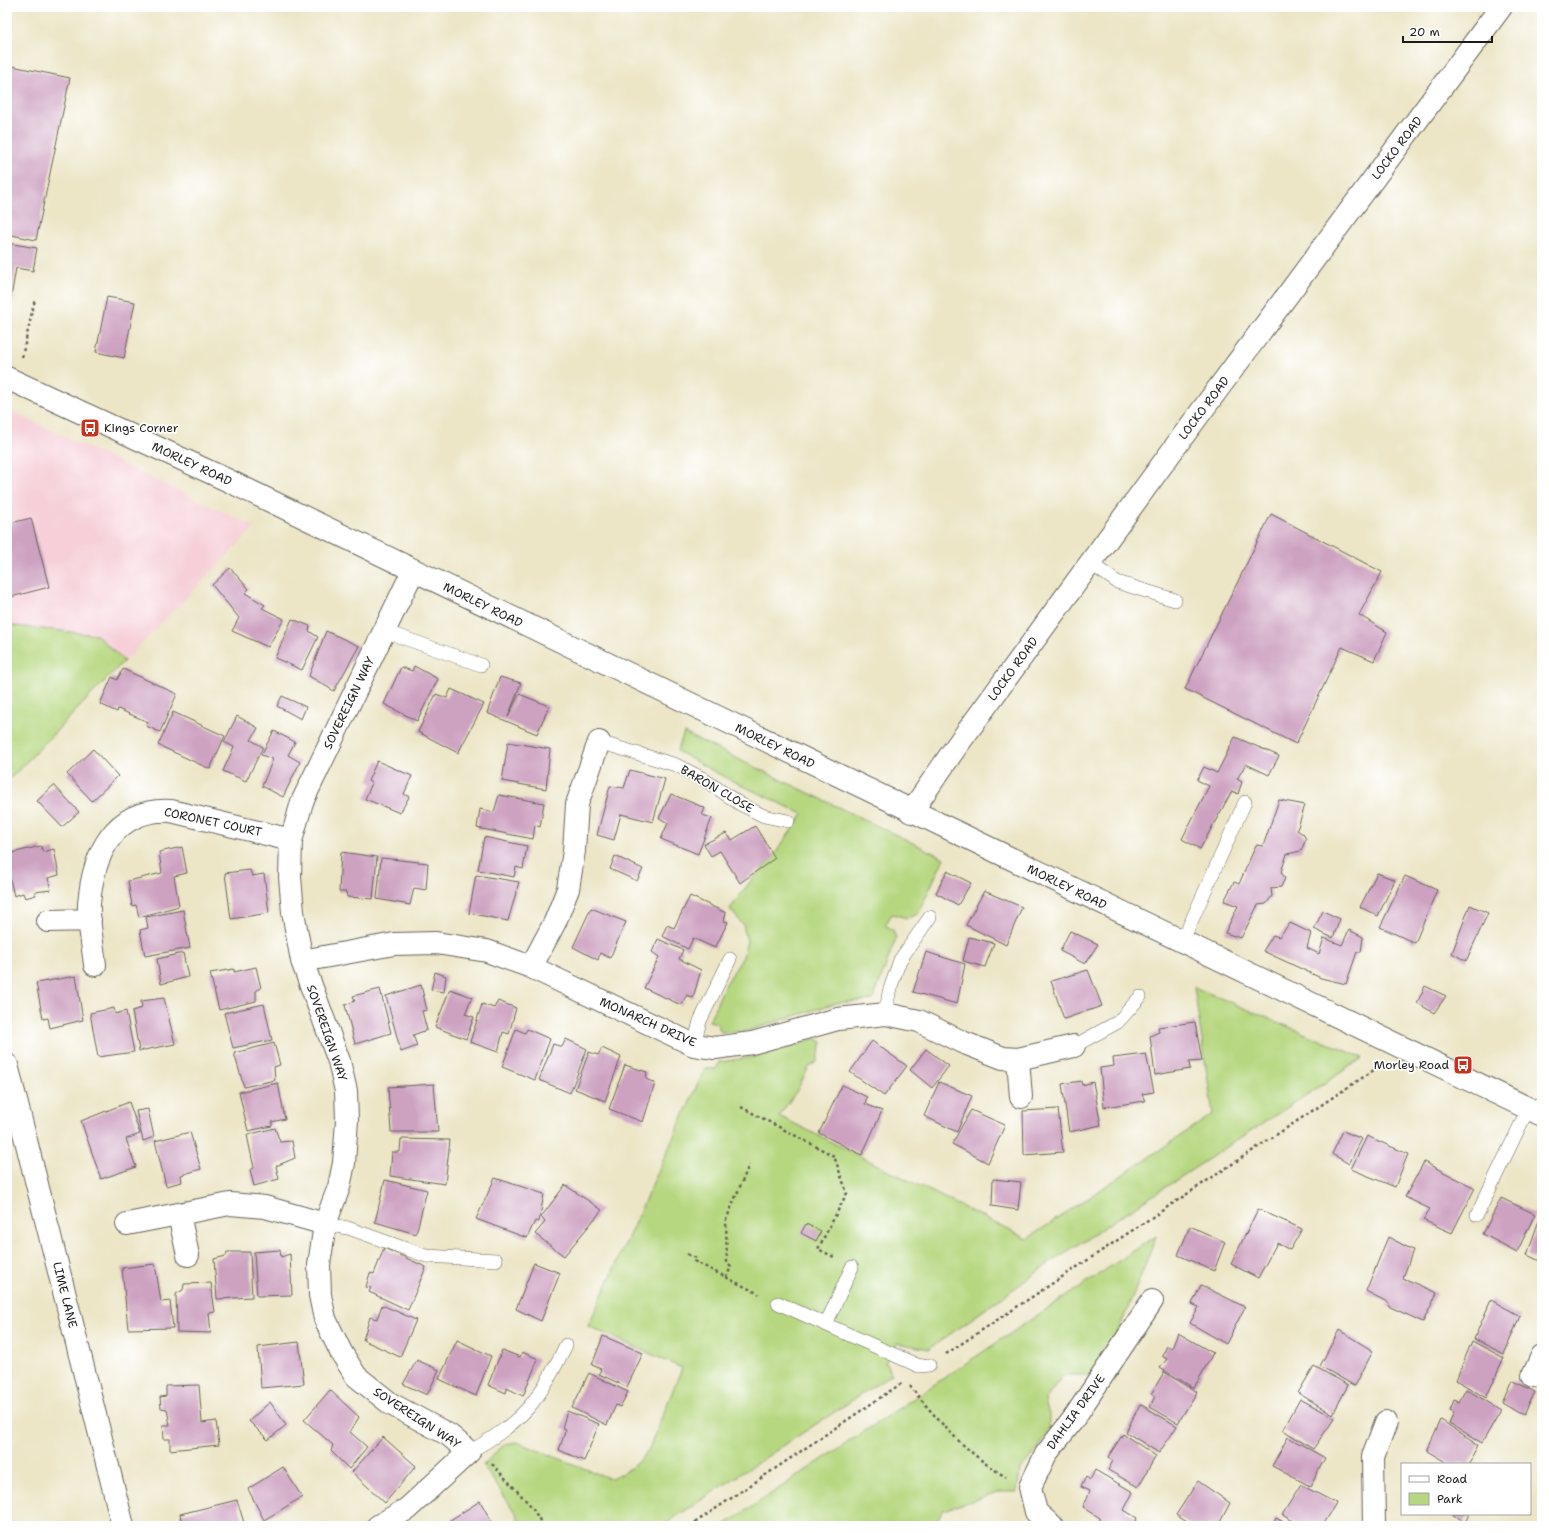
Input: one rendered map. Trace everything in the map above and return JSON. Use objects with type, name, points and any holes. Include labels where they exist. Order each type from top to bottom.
[{"type":"street","name":"LOCKO ROAD","points":[[911,812],[956,747],[1090,562],[1501,7]]},
{"type":"street","name":"MORLEY ROAD","points":[[12,380],[227,480],[911,812],[1535,1112]]},
{"type":"street","name":"SOVEREIGN WAY","points":[[413,571],[302,802],[291,840],[291,884],[293,912],[302,960],[339,1061],[346,1091],[347,1120],[344,1163],[339,1187],[325,1224],[319,1266],[320,1295],[325,1319],[340,1352],[356,1376],[385,1399],[449,1435],[469,1452]]},
{"type":"street","name":"BARON CLOSE","points":[[531,967],[555,922],[568,889],[574,851],[577,804],[599,742]]},
{"type":"street","name":"CORONET COURT","points":[[95,965],[89,905],[96,866],[103,847],[116,830],[132,818],[155,810],[171,810],[291,840]]},
{"type":"street","points":[[48,921],[90,920]]},
{"type":"street","name":"MONARCH DRIVE","points":[[302,960],[394,944],[436,943],[487,951],[531,967],[694,1045],[715,1048],[752,1043],[838,1019],[886,1014],[919,1020],[988,1053],[1002,1058],[1018,1059],[1074,1046]]},
{"type":"street","points":[[1018,1059],[1021,1096]]},
{"type":"street","name":"LIME LANE","points":[[7,1065],[123,1526]]},
{"type":"street","points":[[127,1224],[230,1204],[239,1204],[265,1207],[325,1224]]},
{"type":"street","points":[[179,1215],[188,1255]]},
{"type":"street","name":"DAHLIA DRIVE","points":[[1030,1487],[1046,1454],[1072,1421],[1152,1301]]},
{"type":"street","points":[[1533,1376],[1542,1356]]},
{"type":"street","points":[[1374,1526],[1373,1457],[1386,1422]]},
{"type":"street","points":[[378,1526],[407,1509],[469,1452]]},
{"type":"street","points":[[1030,1487],[1036,1512],[1052,1526]]},
{"type":"lane","points":[[1090,562],[1117,582],[1175,600]]},
{"type":"lane","points":[[384,632],[481,665]]},
{"type":"lane","name":"BARON CLOSE","points":[[599,742],[676,765],[702,778],[735,800],[764,816],[788,821]]},
{"type":"lane","points":[[1182,942],[1245,802]]},
{"type":"lane","points":[[886,1014],[889,992],[900,960],[930,917]]},
{"type":"lane","points":[[694,1045],[700,1021],[730,959]]},
{"type":"lane","name":"MONARCH DRIVE","points":[[1074,1046],[1118,1022],[1140,997]]},
{"type":"lane","points":[[1477,1215],[1535,1112]]},
{"type":"lane","points":[[325,1224],[348,1228],[426,1256],[496,1260]]},
{"type":"lane","points":[[826,1324],[852,1267]]},
{"type":"lane","points":[[778,1303],[919,1366],[929,1365]]},
{"type":"lane","points":[[469,1452],[507,1428],[528,1408],[547,1382],[566,1346]]},
{"type":"path","points":[[12,380],[35,299]]},
{"type":"path","points":[[929,1365],[1406,1049]]},
{"type":"path","points":[[741,1107],[834,1156],[847,1193],[818,1249],[852,1267]]},
{"type":"path","points":[[726,1278],[731,1267],[727,1263],[726,1220],[749,1165]]},
{"type":"path","points":[[687,1254],[695,1258],[694,1261],[778,1303]]},
{"type":"path","points":[[690,1526],[905,1381],[931,1414],[958,1442],[995,1470],[1018,1484],[1030,1487]]},
{"type":"path","points":[[469,1452],[489,1460],[532,1507],[543,1526]]},
{"type":"shaded area","points":[[7,409],[255,527],[7,782]]},
{"type":"green space","points":[[7,625],[97,635],[124,661],[7,782]]},
{"type":"green space","points":[[684,733],[944,858],[918,914],[907,918],[892,914],[885,925],[893,930],[896,938],[873,1000],[836,1003],[744,1032],[721,1032],[717,1023],[709,1021],[724,987],[743,957],[747,941],[743,925],[730,909],[749,883],[772,858],[803,814],[724,777],[677,751]]},
{"type":"green space","points":[[1194,987],[1363,1058],[1060,1256],[929,1349],[897,1343],[885,1363],[892,1374],[662,1526],[520,1526],[517,1515],[483,1465],[505,1444],[517,1442],[611,1479],[632,1467],[648,1451],[682,1368],[588,1326],[705,1068],[716,1069],[719,1062],[761,1056],[816,1038],[822,1042],[817,1062],[809,1067],[796,1092],[779,1116],[1027,1239],[1213,1114]]},
{"type":"green space","points":[[1156,1236],[1121,1325],[1094,1375],[1063,1375],[1045,1400],[1049,1415],[1049,1429],[1038,1449],[1020,1470],[1017,1492],[1001,1492],[943,1510],[934,1526],[723,1526]]},
{"type":"building","points":[[7,65],[70,78],[36,240],[7,234]]},
{"type":"building","points":[[7,243],[37,248],[33,271],[16,268],[8,315]]},
{"type":"building","points":[[107,297],[135,302],[124,358],[96,352]]},
{"type":"building","points":[[1271,514],[1382,572],[1359,615],[1387,632],[1374,661],[1342,647],[1296,744],[1185,689]]},
{"type":"building","points":[[31,518],[49,587],[7,598],[7,524]]},
{"type":"building","points":[[230,568],[249,589],[245,593],[265,605],[262,608],[284,619],[268,647],[232,631],[239,618],[212,585]]},
{"type":"building","points":[[292,619],[310,626],[309,631],[318,637],[302,670],[275,658]]},
{"type":"building","points":[[326,631],[359,646],[334,691],[309,676]]},
{"type":"building","points":[[414,666],[438,679],[417,721],[384,704],[401,667],[412,671]]},
{"type":"building","points":[[123,669],[177,694],[160,732],[146,726],[148,722],[118,709],[117,712],[100,704],[112,677],[117,680]]},
{"type":"building","points":[[500,677],[521,683],[508,717],[519,694],[549,706],[537,734],[487,713]]},
{"type":"building","points":[[451,689],[484,704],[458,753],[418,732],[436,694],[447,698]]},
{"type":"building","points":[[282,696],[306,707],[301,719],[277,706]]},
{"type":"building","points":[[173,712],[225,736],[210,769],[158,745]]},
{"type":"building","points":[[237,716],[258,728],[251,740],[263,747],[246,781],[223,771],[234,747],[224,742]]},
{"type":"building","points":[[274,731],[295,742],[288,755],[300,762],[283,797],[262,786],[273,759],[261,755]]},
{"type":"building","points":[[1235,737],[1279,756],[1269,775],[1246,764],[1237,779],[1242,782],[1238,794],[1232,791],[1200,849],[1182,839],[1209,786],[1197,780],[1204,767],[1217,773]]},
{"type":"building","points":[[508,742],[550,749],[546,789],[502,781]]},
{"type":"building","points":[[93,749],[118,776],[92,801],[67,774]]},
{"type":"building","points":[[377,761],[412,776],[404,794],[409,797],[400,813],[365,799],[372,783],[368,781]]},
{"type":"building","points":[[630,770],[665,779],[653,822],[621,814],[614,840],[597,835],[610,786],[624,788]]},
{"type":"building","points":[[54,785],[79,812],[62,827],[37,801]]},
{"type":"building","points":[[671,794],[705,808],[702,815],[712,818],[698,854],[661,839],[668,823],[659,818]]},
{"type":"building","points":[[499,795],[544,803],[540,827],[535,825],[533,839],[477,828],[480,809],[494,812]]},
{"type":"building","points":[[1279,800],[1305,805],[1297,830],[1303,834],[1306,839],[1301,851],[1287,854],[1281,872],[1285,878],[1281,887],[1271,888],[1272,896],[1266,904],[1258,905],[1241,938],[1225,933],[1238,906],[1224,901],[1234,882],[1239,884],[1256,845],[1263,846]]},
{"type":"building","points":[[755,826],[775,858],[740,883],[720,851],[711,856],[704,844],[726,833],[732,840]]},
{"type":"building","points":[[484,837],[527,846],[523,869],[516,867],[514,877],[478,870]]},
{"type":"building","points":[[41,846],[43,852],[54,849],[59,875],[48,878],[51,890],[34,892],[36,895],[25,898],[23,893],[14,896],[7,866],[7,854]]},
{"type":"building","points":[[182,847],[187,873],[174,876],[179,906],[139,917],[136,905],[132,906],[128,881],[162,873],[159,852]]},
{"type":"building","points":[[341,852],[377,857],[373,899],[347,897],[346,892],[339,892]]},
{"type":"building","points":[[615,856],[643,869],[637,881],[610,869]]},
{"type":"building","points":[[381,858],[428,863],[426,890],[414,888],[410,905],[377,899]]},
{"type":"building","points":[[250,870],[252,876],[264,874],[269,913],[231,919],[225,873]]},
{"type":"building","points":[[947,871],[971,883],[958,905],[936,893]]},
{"type":"building","points":[[1377,873],[1395,880],[1378,916],[1360,907]]},
{"type":"building","points":[[476,875],[519,882],[508,921],[469,913]]},
{"type":"building","points":[[1405,876],[1437,890],[1415,943],[1380,927]]},
{"type":"building","points":[[984,891],[1022,907],[1006,945],[966,925]]},
{"type":"building","points":[[690,896],[726,913],[724,921],[728,922],[715,948],[693,938],[688,949],[662,936],[667,925],[674,928]]},
{"type":"building","points":[[1470,905],[1488,913],[1466,961],[1452,953]]},
{"type":"building","points":[[591,908],[626,922],[610,958],[600,953],[598,960],[573,947]]},
{"type":"building","points":[[183,910],[190,948],[145,956],[140,930],[148,928],[146,917]]},
{"type":"building","points":[[1323,911],[1340,919],[1333,938],[1314,929]]},
{"type":"building","points":[[1290,923],[1311,933],[1307,948],[1319,954],[1324,938],[1342,945],[1349,930],[1363,937],[1361,952],[1357,952],[1346,984],[1321,978],[1263,951],[1273,935],[1279,937]]},
{"type":"building","points":[[1070,931],[1098,944],[1085,964],[1060,951]]},
{"type":"building","points":[[969,937],[994,943],[985,967],[963,961]]},
{"type":"building","points":[[658,939],[683,950],[679,959],[701,970],[693,998],[687,995],[681,1005],[644,988],[659,957],[652,952]]},
{"type":"building","points":[[926,952],[965,964],[957,1004],[913,992]]},
{"type":"building","points":[[183,953],[188,977],[161,984],[157,959]]},
{"type":"building","points":[[256,967],[261,988],[256,991],[256,1001],[219,1010],[210,973],[234,969],[234,972]]},
{"type":"building","points":[[1088,970],[1102,1006],[1064,1019],[1051,981]]},
{"type":"building","points":[[435,972],[446,976],[444,992],[431,990]]},
{"type":"building","points":[[76,976],[83,1020],[50,1028],[48,1018],[43,1019],[36,983]]},
{"type":"building","points":[[421,985],[427,1010],[422,1011],[427,1030],[413,1035],[417,1046],[401,1052],[386,996]]},
{"type":"building","points":[[1425,986],[1446,996],[1434,1013],[1417,1003]]},
{"type":"building","points":[[380,989],[391,1033],[355,1044],[345,1005],[355,1001],[353,996]]},
{"type":"building","points":[[450,989],[472,997],[465,1014],[474,1017],[466,1039],[435,1027]]},
{"type":"building","points":[[164,998],[175,1044],[139,1051],[132,1011],[142,1008],[141,1001]]},
{"type":"building","points":[[498,1001],[516,1008],[509,1034],[503,1032],[498,1052],[470,1042],[482,1004],[494,1008]]},
{"type":"building","points":[[264,1004],[272,1040],[233,1048],[224,1013]]},
{"type":"building","points":[[114,1008],[115,1014],[126,1011],[134,1052],[98,1057],[90,1013]]},
{"type":"building","points":[[1195,1022],[1202,1061],[1189,1062],[1190,1069],[1155,1075],[1150,1036],[1159,1032],[1158,1027]]},
{"type":"building","points":[[516,1029],[525,1033],[527,1029],[550,1039],[535,1080],[502,1067]]},
{"type":"building","points":[[566,1039],[587,1049],[570,1093],[539,1080],[553,1044],[562,1047]]},
{"type":"building","points":[[872,1041],[907,1066],[884,1096],[850,1072]]},
{"type":"building","points":[[274,1043],[280,1065],[274,1067],[275,1080],[244,1087],[234,1053]]},
{"type":"building","points":[[602,1048],[621,1057],[605,1101],[575,1089],[589,1052],[598,1055]]},
{"type":"building","points":[[926,1049],[949,1066],[932,1088],[910,1070]]},
{"type":"building","points":[[1146,1054],[1154,1092],[1142,1094],[1145,1101],[1104,1107],[1100,1068],[1114,1066],[1113,1058]]},
{"type":"building","points":[[625,1065],[647,1072],[646,1079],[655,1083],[643,1122],[609,1109]]},
{"type":"building","points":[[1081,1081],[1082,1085],[1093,1082],[1101,1125],[1069,1132],[1062,1084]]},
{"type":"building","points":[[939,1082],[972,1096],[957,1132],[924,1116]]},
{"type":"building","points":[[278,1083],[285,1119],[272,1122],[272,1126],[248,1131],[239,1092]]},
{"type":"building","points":[[434,1084],[438,1132],[391,1132],[388,1087]]},
{"type":"building","points":[[842,1085],[867,1097],[865,1104],[882,1111],[862,1155],[819,1133]]},
{"type":"building","points":[[129,1102],[140,1134],[126,1139],[136,1167],[101,1179],[81,1121]]},
{"type":"building","points":[[148,1109],[154,1137],[143,1141],[136,1111]]},
{"type":"building","points":[[1058,1109],[1063,1152],[1024,1155],[1023,1111]]},
{"type":"building","points":[[971,1110],[1005,1125],[988,1163],[952,1144]]},
{"type":"building","points":[[275,1128],[280,1142],[292,1141],[295,1158],[276,1166],[279,1179],[254,1186],[250,1170],[254,1168],[247,1135]]},
{"type":"building","points":[[1343,1131],[1362,1139],[1349,1164],[1332,1154]]},
{"type":"building","points":[[190,1132],[201,1169],[181,1175],[182,1182],[166,1186],[155,1141]]},
{"type":"building","points":[[1367,1136],[1408,1154],[1395,1187],[1351,1169]]},
{"type":"building","points":[[401,1139],[450,1140],[445,1184],[390,1176],[392,1152],[400,1152]]},
{"type":"building","points":[[1424,1162],[1475,1188],[1452,1233],[1423,1220],[1430,1209],[1405,1197]]},
{"type":"building","points":[[495,1178],[544,1194],[539,1222],[535,1221],[527,1238],[476,1219]]},
{"type":"building","points":[[993,1179],[1021,1182],[1018,1210],[992,1206]]},
{"type":"building","points":[[385,1180],[427,1190],[416,1234],[375,1222]]},
{"type":"building","points":[[565,1185],[602,1210],[564,1256],[535,1234],[545,1222],[541,1217]]},
{"type":"building","points":[[1501,1198],[1535,1214],[1517,1252],[1483,1234]]},
{"type":"building","points":[[1258,1209],[1302,1229],[1290,1250],[1277,1243],[1258,1278],[1231,1264]]},
{"type":"building","points":[[1539,1220],[1542,1222],[1542,1262],[1527,1255]]},
{"type":"building","points":[[806,1224],[821,1231],[816,1241],[801,1233]]},
{"type":"building","points":[[1190,1226],[1225,1242],[1214,1271],[1178,1255]]},
{"type":"building","points":[[1388,1237],[1413,1250],[1403,1278],[1437,1293],[1423,1322],[1388,1306],[1389,1303],[1366,1291]]},
{"type":"building","points":[[384,1248],[426,1267],[408,1310],[369,1292],[371,1288],[366,1287],[370,1273],[374,1274]]},
{"type":"building","points":[[280,1250],[281,1257],[290,1254],[292,1295],[257,1296],[254,1252]]},
{"type":"building","points":[[227,1252],[250,1252],[252,1297],[217,1299],[214,1259],[226,1256]]},
{"type":"building","points":[[534,1263],[560,1273],[541,1321],[516,1309]]},
{"type":"building","points":[[155,1264],[161,1302],[170,1301],[173,1328],[128,1329],[122,1268]]},
{"type":"building","points":[[211,1283],[215,1312],[209,1313],[211,1333],[177,1332],[176,1294],[183,1290],[184,1284]]},
{"type":"building","points":[[1201,1285],[1245,1307],[1226,1344],[1190,1323],[1199,1307],[1192,1304]]},
{"type":"building","points":[[1491,1300],[1520,1316],[1504,1354],[1474,1339]]},
{"type":"building","points":[[382,1305],[416,1320],[400,1357],[363,1340],[370,1317],[377,1319]]},
{"type":"building","points":[[1339,1330],[1373,1351],[1355,1386],[1320,1366]]},
{"type":"building","points":[[1178,1333],[1213,1353],[1194,1388],[1160,1368],[1167,1359],[1162,1356],[1167,1346],[1172,1348]]},
{"type":"building","points":[[603,1336],[643,1353],[627,1387],[599,1374],[601,1369],[592,1365]]},
{"type":"building","points":[[457,1340],[491,1356],[476,1396],[439,1379]]},
{"type":"building","points":[[1472,1341],[1504,1358],[1486,1398],[1456,1380]]},
{"type":"building","points":[[299,1342],[304,1384],[261,1388],[258,1347]]},
{"type":"building","points":[[502,1350],[520,1357],[522,1352],[538,1359],[523,1396],[507,1388],[506,1393],[488,1385]]},
{"type":"building","points":[[417,1360],[439,1370],[427,1395],[403,1384]]},
{"type":"building","points":[[1314,1366],[1348,1385],[1333,1414],[1298,1393]]},
{"type":"building","points":[[1164,1372],[1197,1392],[1178,1423],[1150,1407],[1155,1396],[1151,1394]]},
{"type":"building","points":[[589,1373],[628,1392],[620,1407],[616,1405],[607,1425],[572,1408]]},
{"type":"building","points":[[1512,1380],[1535,1392],[1524,1415],[1502,1402]]},
{"type":"building","points":[[199,1385],[202,1423],[216,1421],[219,1445],[170,1450],[170,1439],[164,1439],[163,1425],[170,1425],[167,1409],[161,1408],[160,1397],[166,1396],[166,1386]]},
{"type":"building","points":[[1466,1389],[1501,1410],[1482,1443],[1449,1423],[1454,1412],[1450,1410],[1454,1400],[1459,1402]]},
{"type":"building","points":[[330,1390],[359,1417],[350,1432],[367,1447],[349,1469],[331,1451],[333,1445],[304,1420]]},
{"type":"building","points":[[1300,1399],[1335,1418],[1313,1449],[1283,1430]]},
{"type":"building","points":[[270,1402],[286,1425],[268,1440],[249,1421]]},
{"type":"building","points":[[1140,1404],[1177,1426],[1159,1453],[1126,1432]]},
{"type":"building","points":[[567,1411],[599,1424],[584,1461],[559,1450],[566,1429],[562,1428]]},
{"type":"building","points":[[1441,1420],[1479,1445],[1470,1463],[1447,1463],[1427,1451]]},
{"type":"building","points":[[1123,1434],[1156,1456],[1138,1487],[1108,1470],[1113,1461],[1108,1457]]},
{"type":"building","points":[[383,1437],[416,1466],[385,1503],[352,1472]]},
{"type":"building","points":[[1288,1437],[1325,1458],[1310,1486],[1272,1466]]},
{"type":"building","points":[[283,1467],[302,1497],[264,1520],[248,1489]]},
{"type":"building","points":[[1095,1470],[1133,1492],[1124,1510],[1137,1518],[1133,1526],[1104,1526],[1098,1522],[1100,1518],[1083,1507],[1090,1491],[1081,1487],[1086,1477],[1090,1480]]},
{"type":"building","points":[[1198,1481],[1230,1503],[1218,1526],[1193,1526],[1176,1515]]},
{"type":"building","points":[[1301,1485],[1336,1503],[1322,1526],[1303,1526],[1282,1515]]},
{"type":"building","points":[[237,1500],[245,1526],[182,1526],[180,1514]]},
{"type":"building","points":[[480,1501],[494,1526],[441,1526]]},
{"type":"building","points":[[1453,1515],[1469,1515],[1465,1523]]},
{"type":"building","points":[[1276,1518],[1291,1526],[1272,1526]]},
{"type":"place","name":"Kings Corner","points":[[90,428]]},
{"type":"place","name":"Morley Road","points":[[1463,1065]]}]
